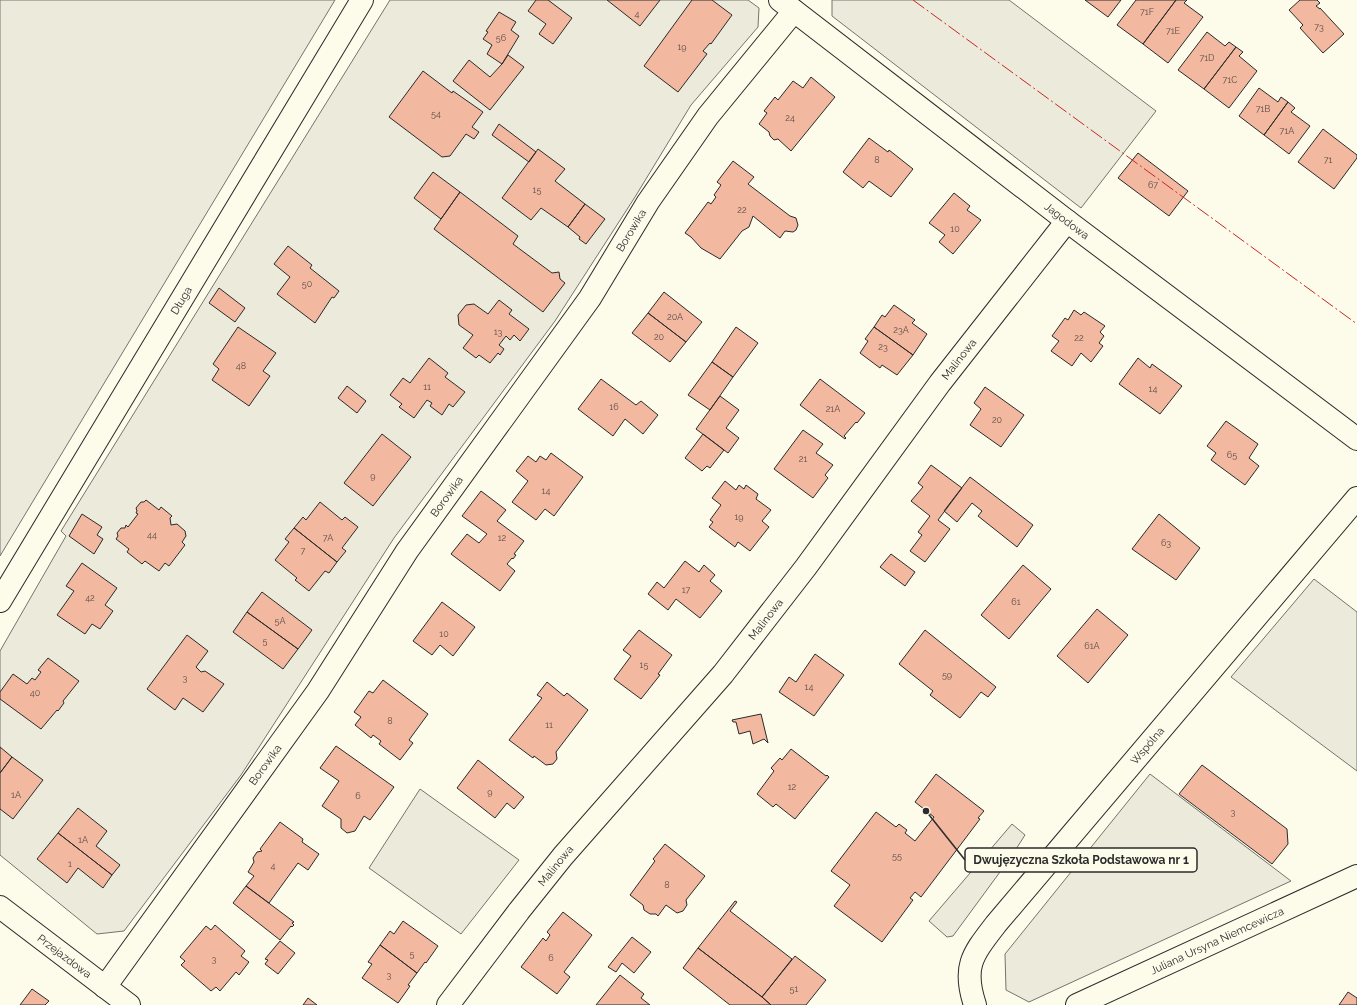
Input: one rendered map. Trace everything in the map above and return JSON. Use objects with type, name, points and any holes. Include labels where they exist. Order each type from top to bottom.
[{"type":"street","name":"Długa","points":[[0,601],[362,0]]},
{"type":"street","name":"Jagodowa","points":[[787,5],[1067,221],[1357,439]]},
{"type":"street","name":"Borowika","points":[[105,987],[318,691],[407,551],[590,298],[648,202],[787,5]]},
{"type":"street","name":"Malinowa","points":[[448,1005],[518,911],[558,862],[724,674],[806,567],[940,383],[1067,221]]},
{"type":"street","name":"Wspólna","points":[[975,1005],[970,988],[970,967],[976,951],[992,929],[1057,850],[1357,498]]},
{"type":"street","name":"Juliana Ursyna Niemcewicza","points":[[1077,1005],[1357,876]]},
{"type":"street","name":"Przejazdowa","points":[[0,907],[129,1005]]},
{"type":"shaded area","points":[[0,0],[335,0],[0,556]]},
{"type":"shaded area","points":[[390,0],[748,0],[759,8],[758,27],[691,105],[635,197],[555,321],[394,538],[241,775],[124,931],[97,934],[0,855],[0,651],[66,536],[61,531]]},
{"type":"shaded area","points":[[832,0],[1009,0],[1156,111],[1081,208],[832,16]]},
{"type":"shaded area","points":[[1314,579],[1357,612],[1357,771],[1231,677]]},
{"type":"shaded area","points":[[1150,774],[1291,881],[1029,1002],[1006,990],[1005,954]]},
{"type":"shaded area","points":[[420,789],[519,860],[461,934],[369,868]]},
{"type":"shaded area","points":[[1012,824],[1025,835],[1011,857],[953,936],[947,937],[929,921]]},
{"type":"building","points":[[536,0],[548,0],[572,18],[553,44],[539,34],[546,24],[528,11]]},
{"type":"building","points":[[607,0],[660,0],[640,26]]},
{"type":"building","points":[[692,0],[712,0],[732,15],[711,44],[710,43],[703,51],[707,54],[678,92],[644,66]]},
{"type":"building","points":[[1085,0],[1121,0],[1108,17]]},
{"type":"building","points":[[1136,0],[1176,0],[1143,44],[1117,25]]},
{"type":"building","points":[[1176,0],[1187,0],[1184,3],[1203,17],[1168,63],[1143,44]]},
{"type":"building","points":[[1300,0],[1317,0],[1320,3],[1316,6],[1320,8],[1344,34],[1323,53],[1300,28],[1303,25],[1289,10]]},
{"type":"building","points":[[499,12],[516,22],[511,30],[519,36],[502,64],[487,54],[492,45],[483,39],[488,32],[486,31]]},
{"type":"building","points":[[1207,32],[1225,46],[1229,42],[1236,47],[1204,89],[1178,70]]},
{"type":"building","points":[[1236,47],[1243,52],[1239,56],[1257,71],[1229,108],[1204,89]]},
{"type":"building","points":[[508,55],[524,67],[490,110],[453,81],[469,60],[490,77]]},
{"type":"building","points":[[423,71],[452,93],[453,91],[483,112],[472,127],[479,132],[474,139],[466,134],[450,156],[442,157],[389,117]]},
{"type":"building","points":[[811,77],[835,97],[791,151],[778,139],[774,140],[770,136],[769,132],[759,124],[767,113],[764,111],[775,97],[778,100],[793,81],[803,88]]},
{"type":"building","points":[[1259,88],[1278,102],[1281,97],[1288,102],[1264,135],[1239,116]]},
{"type":"building","points":[[1288,102],[1295,108],[1291,112],[1310,126],[1289,154],[1264,135]]},
{"type":"building","points":[[499,124],[536,152],[529,162],[492,135]]},
{"type":"building","points":[[1323,129],[1357,155],[1357,158],[1334,189],[1298,162]]},
{"type":"building","points":[[869,138],[888,152],[889,150],[913,169],[891,197],[869,181],[863,188],[843,172]]},
{"type":"building","points":[[538,149],[565,169],[555,181],[585,204],[568,227],[541,208],[531,220],[502,198]]},
{"type":"building","points":[[1138,153],[1188,191],[1169,216],[1118,178]]},
{"type":"building","points":[[733,161],[754,177],[748,184],[790,216],[796,218],[798,225],[796,230],[793,232],[785,231],[780,238],[753,216],[749,227],[742,231],[720,259],[701,248],[685,233],[708,202],[711,204],[716,197],[714,195],[721,185],[717,182]]},
{"type":"building","points":[[433,172],[460,192],[441,219],[414,198]]},
{"type":"building","points":[[460,192],[518,236],[513,244],[552,273],[559,272],[560,279],[565,283],[543,312],[434,229]]},
{"type":"building","points":[[954,193],[970,206],[967,210],[981,220],[953,254],[939,242],[945,235],[929,223]]},
{"type":"building","points":[[585,204],[605,219],[586,244],[568,227]]},
{"type":"building","points":[[288,246],[312,265],[310,268],[339,291],[334,298],[332,297],[315,323],[277,294],[290,277],[274,264]]},
{"type":"building","points":[[219,288],[245,308],[235,322],[209,303]]},
{"type":"building","points":[[664,292],[702,322],[686,342],[648,313]]},
{"type":"building","points":[[499,300],[512,310],[509,314],[529,329],[520,341],[514,335],[510,340],[506,336],[499,345],[504,349],[500,355],[498,353],[490,363],[479,355],[476,358],[463,348],[473,335],[459,325],[458,315],[466,305],[474,304],[488,314]]},
{"type":"building","points":[[894,305],[915,320],[912,323],[927,334],[913,355],[874,327],[882,315],[885,317]]},
{"type":"building","points":[[1074,310],[1081,315],[1084,312],[1105,326],[1100,332],[1104,336],[1099,343],[1103,346],[1091,362],[1081,353],[1072,366],[1051,351],[1059,341],[1052,336],[1065,318],[1068,320]]},
{"type":"building","points":[[648,313],[686,342],[670,362],[632,333]]},
{"type":"building","points":[[238,327],[276,353],[263,371],[270,376],[249,406],[212,380],[219,369],[213,364]]},
{"type":"building","points":[[736,327],[758,343],[733,377],[712,362]]},
{"type":"building","points":[[874,327],[913,355],[897,375],[882,365],[880,368],[860,353],[868,341],[865,339]]},
{"type":"building","points":[[429,358],[448,373],[445,377],[465,392],[453,407],[449,404],[442,415],[430,406],[432,403],[427,400],[414,418],[399,407],[402,404],[390,395],[403,378],[410,383]]},
{"type":"building","points":[[1138,358],[1150,368],[1152,364],[1182,386],[1160,414],[1119,384]]},
{"type":"building","points":[[712,362],[733,377],[710,410],[688,395]]},
{"type":"building","points":[[601,379],[636,405],[641,401],[658,415],[643,434],[625,419],[613,436],[578,409]]},
{"type":"building","points":[[820,379],[865,413],[844,436],[846,438],[845,439],[800,405]]},
{"type":"building","points":[[347,386],[366,401],[357,413],[338,398]]},
{"type":"building","points":[[985,387],[1024,415],[1001,447],[970,425],[981,409],[974,403]]},
{"type":"building","points":[[720,396],[739,410],[726,428],[739,438],[728,453],[696,429]]},
{"type":"building","points":[[1226,421],[1258,444],[1249,458],[1259,466],[1245,485],[1211,460],[1216,453],[1207,446]]},
{"type":"building","points":[[803,430],[823,444],[816,453],[833,465],[825,475],[828,478],[813,498],[774,469]]},
{"type":"building","points":[[382,434],[411,457],[373,506],[344,483]]},
{"type":"building","points":[[703,434],[724,450],[710,468],[707,466],[702,471],[685,458]]},
{"type":"building","points":[[551,453],[583,477],[554,516],[545,509],[536,520],[512,502],[528,481],[516,471],[528,456],[536,462],[540,456],[546,460]]},
{"type":"building","points":[[931,465],[962,488],[938,520],[950,529],[925,562],[910,551],[922,535],[918,532],[930,516],[911,501],[923,487],[918,483]]},
{"type":"building","points":[[970,477],[1033,525],[1017,547],[978,516],[982,511],[972,503],[957,522],[944,511]]},
{"type":"building","points":[[725,481],[736,490],[739,485],[744,489],[746,485],[758,494],[756,499],[771,510],[762,521],[769,527],[750,551],[738,542],[735,547],[709,527],[713,522],[710,520],[721,505],[712,498]]},
{"type":"building","points":[[481,491],[506,510],[497,521],[524,541],[514,554],[516,555],[507,564],[515,571],[500,591],[451,554],[467,534],[479,543],[487,534],[462,516]]},
{"type":"building","points":[[146,500],[159,510],[161,507],[172,516],[170,518],[171,525],[177,524],[185,531],[186,536],[182,542],[185,545],[169,566],[165,563],[159,571],[145,561],[142,564],[127,552],[129,549],[116,539],[118,536],[117,533],[121,528],[125,528],[126,525],[128,527],[138,514],[136,513],[136,508],[141,502]]},
{"type":"building","points":[[320,502],[342,520],[345,517],[358,527],[342,548],[346,551],[337,562],[294,528],[303,517],[306,520]]},
{"type":"building","points":[[82,514],[102,527],[97,535],[103,539],[94,554],[69,536]]},
{"type":"building","points":[[1159,514],[1200,548],[1176,580],[1132,549]]},
{"type":"building","points":[[294,528],[337,562],[329,573],[325,571],[309,591],[295,580],[297,578],[275,560],[289,542],[285,539]]},
{"type":"building","points":[[891,554],[915,572],[905,586],[880,567]]},
{"type":"building","points":[[685,561],[699,572],[704,565],[715,575],[710,581],[722,591],[700,618],[676,599],[668,610],[648,594],[657,582],[664,588]]},
{"type":"building","points":[[82,563],[117,588],[105,605],[113,611],[100,629],[92,624],[85,634],[57,615],[74,591],[66,586]]},
{"type":"building","points":[[1023,565],[1051,589],[1009,639],[981,615]]},
{"type":"building","points":[[262,592],[312,630],[298,649],[247,612]]},
{"type":"building","points":[[442,602],[475,627],[453,656],[440,645],[432,655],[413,641]]},
{"type":"building","points":[[1097,609],[1128,635],[1088,683],[1057,656]]},
{"type":"building","points":[[247,612],[298,649],[283,669],[233,632]]},
{"type":"building","points":[[639,630],[672,655],[658,674],[660,675],[641,699],[614,679],[631,656],[623,650]]},
{"type":"building","points":[[925,630],[996,687],[988,697],[981,692],[960,718],[930,695],[933,691],[899,664]]},
{"type":"building","points":[[187,635],[208,651],[196,667],[201,672],[205,671],[224,684],[203,712],[183,698],[175,710],[147,689]]},
{"type":"building","points":[[815,654],[844,675],[814,716],[779,692],[789,677],[796,682]]},
{"type":"building","points":[[48,658],[79,681],[63,701],[64,703],[58,711],[57,710],[41,729],[0,699],[0,692],[13,674],[27,684],[32,678],[35,680],[41,672],[38,670]]},
{"type":"building","points":[[383,680],[428,714],[409,740],[413,743],[400,760],[379,744],[381,741],[373,735],[371,738],[355,725],[361,717],[354,712],[369,691],[373,693]]},
{"type":"building","points":[[547,682],[564,696],[567,693],[588,710],[556,752],[557,759],[553,764],[546,765],[534,756],[533,758],[509,740],[542,698],[537,695]]},
{"type":"building","points":[[761,714],[768,743],[764,739],[753,744],[750,731],[739,734],[736,722],[733,722],[732,720]]},
{"type":"building","points":[[336,746],[394,787],[370,820],[364,816],[355,831],[347,833],[341,828],[341,819],[322,806],[339,781],[320,768]]},
{"type":"building","points":[[0,747],[12,757],[0,773]]},
{"type":"building","points":[[791,749],[829,777],[795,819],[776,804],[773,807],[757,794],[774,771],[771,768],[780,758],[782,760]]},
{"type":"building","points":[[12,757],[43,780],[13,819],[0,809],[0,773]]},
{"type":"building","points":[[478,760],[524,797],[514,809],[507,803],[495,818],[457,788]]},
{"type":"building","points":[[1202,765],[1287,829],[1288,844],[1272,864],[1179,794]]},
{"type":"building","points":[[936,774],[984,811],[978,818],[980,819],[921,897],[915,892],[910,898],[913,900],[882,942],[834,906],[850,885],[831,871],[876,812],[896,827],[899,824],[907,830],[905,833],[915,841],[934,817],[915,802]]},
{"type":"building","points":[[78,808],[107,831],[96,846],[120,865],[112,875],[58,833]]},
{"type":"building","points":[[280,822],[303,839],[302,842],[319,854],[308,870],[298,863],[269,903],[246,886],[254,876],[248,872],[254,862],[253,858],[257,852],[262,851],[260,849]]},
{"type":"building","points":[[58,833],[112,875],[103,888],[78,868],[67,883],[37,859]]},
{"type":"building","points":[[665,844],[705,876],[686,900],[687,905],[683,911],[677,913],[666,905],[658,916],[656,914],[650,914],[644,910],[643,905],[630,895],[655,861],[653,859]]},
{"type":"building","points":[[246,886],[294,922],[292,923],[294,925],[292,927],[291,926],[280,940],[233,903]]},
{"type":"building","points":[[735,901],[737,902],[730,911],[792,959],[762,997],[698,948]]},
{"type":"building","points":[[563,912],[592,935],[564,972],[570,977],[557,994],[521,967],[543,938],[546,941],[550,935],[547,932]]},
{"type":"building","points":[[403,921],[438,946],[417,973],[380,945],[390,931],[394,934]]},
{"type":"building","points":[[215,925],[245,951],[241,956],[249,962],[239,975],[236,972],[220,991],[216,987],[211,991],[181,965],[185,961],[180,957],[206,926],[211,930]]},
{"type":"building","points":[[632,937],[651,952],[634,973],[622,963],[616,972],[608,967]]},
{"type":"building","points":[[280,941],[295,953],[278,974],[265,964],[268,960],[265,959]]},
{"type":"building","points":[[380,945],[417,973],[398,1003],[362,978],[372,964],[368,962]]},
{"type":"building","points":[[698,948],[771,1005],[730,1005],[683,968]]},
{"type":"building","points":[[795,956],[826,980],[806,1005],[771,1005],[762,997]]},
{"type":"building","points":[[620,975],[644,994],[641,998],[650,1005],[596,1005]]},
{"type":"building","points":[[32,989],[49,1001],[45,1005],[20,1005]]},
{"type":"building","points":[[1348,992],[1357,998],[1357,1005],[1339,1005]]},
{"type":"building","points":[[308,998],[317,1005],[303,1005]]},
{"type":"power","points":[[913,0],[1357,324]]},
{"type":"place","name":"Dwujęzyczna Szkoła Podstawowa nr 1","points":[[926,811]]}]
